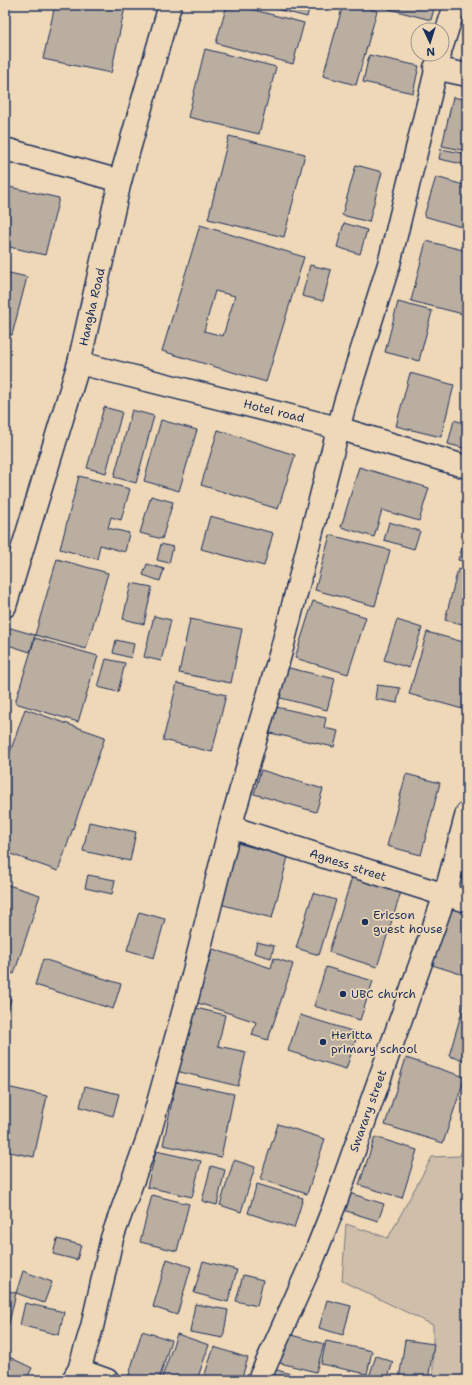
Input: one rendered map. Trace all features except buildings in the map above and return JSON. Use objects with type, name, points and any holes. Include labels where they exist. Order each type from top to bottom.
[{"type":"main road","name":"Hangha Road","points":[[5,606],[79,363],[120,182],[170,5]]},
{"type":"main road","points":[[450,22],[455,5]]},
{"type":"main road","points":[[107,1380],[76,1375],[92,1327],[112,1238],[149,1135],[184,1010],[230,827],[282,648],[338,428],[389,264],[437,62]]},
{"type":"main road","points":[[439,62],[467,75]]},
{"type":"main road","points":[[5,150],[120,182]]},
{"type":"main road","name":"Hotel road","points":[[79,363],[338,428],[467,467]]},
{"type":"main road","name":"Swarary street","points":[[259,1380],[311,1264],[335,1204],[445,895],[467,813]]},
{"type":"main road","name":"Agness street","points":[[230,827],[467,901]]},
{"type":"shaded area","points":[[467,1134],[467,1380],[433,1380],[433,1325],[342,1281],[346,1224],[388,1238],[432,1157],[460,1156]]},
{"type":"place","name":"Ericson guest house","points":[[365,922]]},
{"type":"place","name":"UBC church","points":[[343,994]]},
{"type":"place","name":"Heritta primary school","points":[[323,1042]]}]
